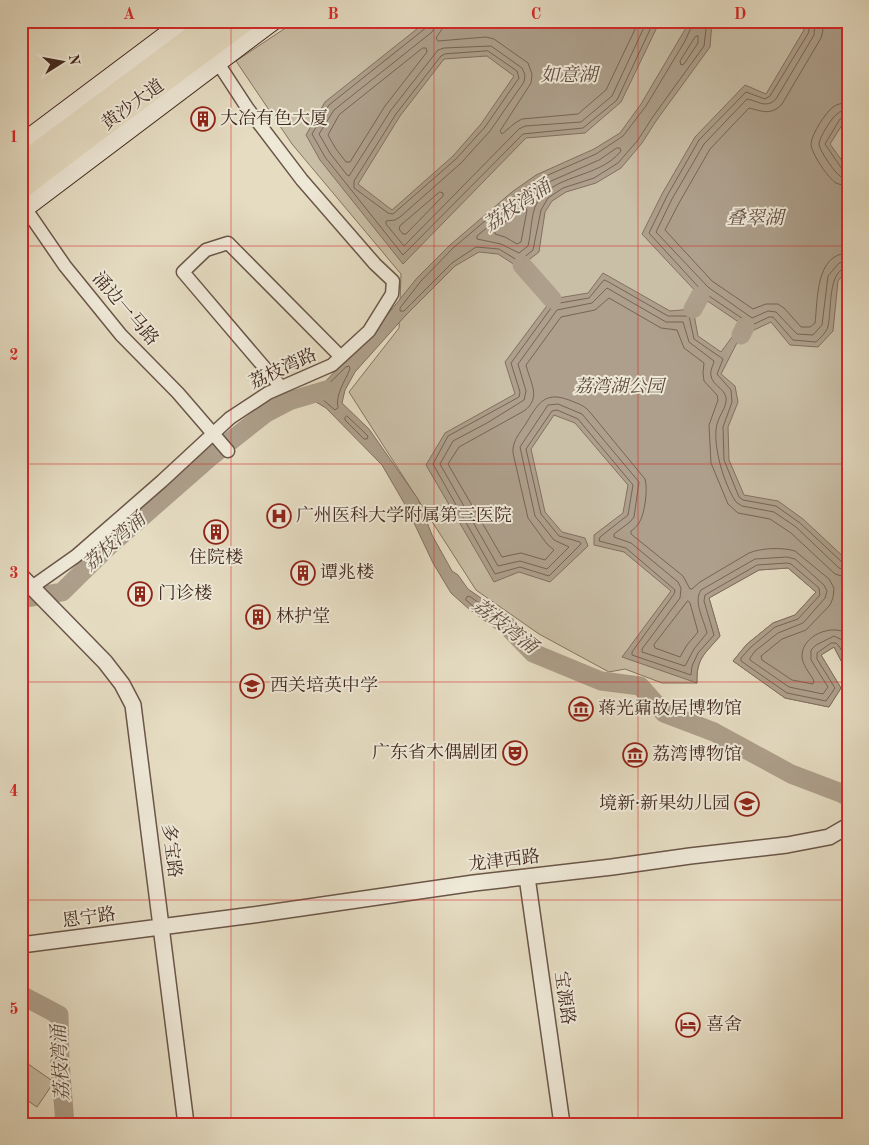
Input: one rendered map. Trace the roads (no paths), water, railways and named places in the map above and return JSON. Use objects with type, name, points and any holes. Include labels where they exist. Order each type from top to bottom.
[{"type":"highway","name":"黄沙大道","points":[[21,164],[168,43],[211,21]]},
{"type":"highway","points":[[21,164],[211,21]]},
{"type":"highway","points":[[21,184],[239,21]]},
{"type":"highway","name":"黄沙大道","points":[[22,202],[213,56],[246,21]]},
{"type":"main road","points":[[21,144],[168,43],[186,21]]},
{"type":"main road","points":[[213,56],[273,21]]},
{"type":"street","name":"荔枝湾路","points":[[32,587],[76,556],[162,481],[213,432],[244,407],[281,387],[332,365],[369,330],[392,294],[393,281],[375,264],[302,180],[248,109],[213,56]]},
{"type":"street","name":"涌边一马路","points":[[22,202],[65,266],[121,334],[178,393],[228,451]]},
{"type":"street","points":[[281,387],[183,272],[206,250],[228,243],[341,356]]},
{"type":"street","points":[[21,576],[32,587]]},
{"type":"street","name":"多宝路","points":[[32,587],[114,673],[129,695],[133,705],[186,1124]]},
{"type":"street","name":"龙津西路","points":[[161,927],[527,877],[787,845],[829,836],[844,828]]},
{"type":"street","name":"宝源路","points":[[527,877],[562,1124]]},
{"type":"street","name":"恩宁路","points":[[21,945],[161,927]]},
{"type":"water","name":"如意湖","points":[[427,21],[660,21],[621,102],[585,133],[526,138],[403,264],[320,160],[306,135],[325,102]],"holes":[[[487,56],[514,76],[481,124],[453,156],[392,210],[358,184],[400,116],[444,59]]]},
{"type":"water","points":[[690,21],[712,21],[710,47],[642,143],[621,168],[596,183],[566,192],[552,201],[545,212],[539,252],[522,265],[515,265],[498,254],[479,252],[455,266],[406,315],[355,372],[345,390],[342,403],[369,429],[418,499],[432,535],[452,571],[458,575],[468,589],[508,617],[504,629],[470,610],[451,593],[433,563],[407,508],[382,465],[326,408],[316,402],[315,386],[322,385],[379,325],[417,278],[450,245],[512,192],[536,175],[594,149],[620,133],[641,104]]},
{"type":"water","name":"叠翠湖","points":[[803,21],[848,21],[848,121],[844,122],[830,144],[848,169],[848,269],[838,281],[833,331],[818,347],[790,345],[771,322],[752,331],[700,296],[642,234],[662,194],[695,137],[745,85],[766,94],[804,30]]},
{"type":"water","points":[[603,273],[670,311],[693,309],[698,336],[721,352],[732,337],[741,335],[721,374],[735,386],[738,402],[728,427],[729,460],[744,495],[778,501],[803,519],[848,561],[848,674],[834,647],[821,655],[841,688],[829,707],[785,698],[733,661],[747,644],[773,623],[795,615],[816,592],[788,568],[759,570],[709,598],[720,636],[702,657],[698,668],[697,683],[622,657],[671,591],[624,552],[594,545],[594,535],[623,513],[628,485],[575,423],[554,415],[531,449],[545,512],[562,532],[585,538],[588,546],[550,582],[519,572],[494,582],[426,465],[445,433],[515,394],[505,362],[552,299],[588,293]]},
{"type":"waterway","points":[[522,265],[552,299]]},
{"type":"waterway","points":[[693,309],[700,296]]},
{"type":"waterway","points":[[741,335],[745,327]]},
{"type":"waterway","name":"荔枝湾涌","points":[[21,599],[62,592],[111,544],[209,458],[266,413],[289,401],[326,390]]},
{"type":"waterway","name":"荔枝湾涌","points":[[485,610],[506,625],[533,653],[601,681],[640,686],[664,713],[714,732],[791,774],[848,797]]},
{"type":"waterway","name":"荔枝湾涌","points":[[21,995],[59,1015],[60,1063],[65,1124]]},
{"type":"place","name":"大冶有色大厦","points":[[203,119]]},
{"type":"place","name":"广州医科大学附属第三医院","points":[[279,516]]},
{"type":"place","name":"住院楼","points":[[216,532]]},
{"type":"place","name":"谭兆楼","points":[[303,573]]},
{"type":"place","name":"门诊楼","points":[[140,594]]},
{"type":"place","name":"林护堂","points":[[258,617]]},
{"type":"place","name":"西关培英中学","points":[[252,686]]},
{"type":"place","name":"蒋光鼐故居博物馆","points":[[581,709]]},
{"type":"place","name":"广东省木偶剧团","points":[[515,753]]},
{"type":"place","name":"荔湾博物馆","points":[[635,755]]},
{"type":"place","name":"境新·新果幼儿园","points":[[747,804]]},
{"type":"place","name":"喜舍","points":[[688,1025]]},
{"type":"park label","name":"荔湾湖公园","points":[[619,387]]}]
